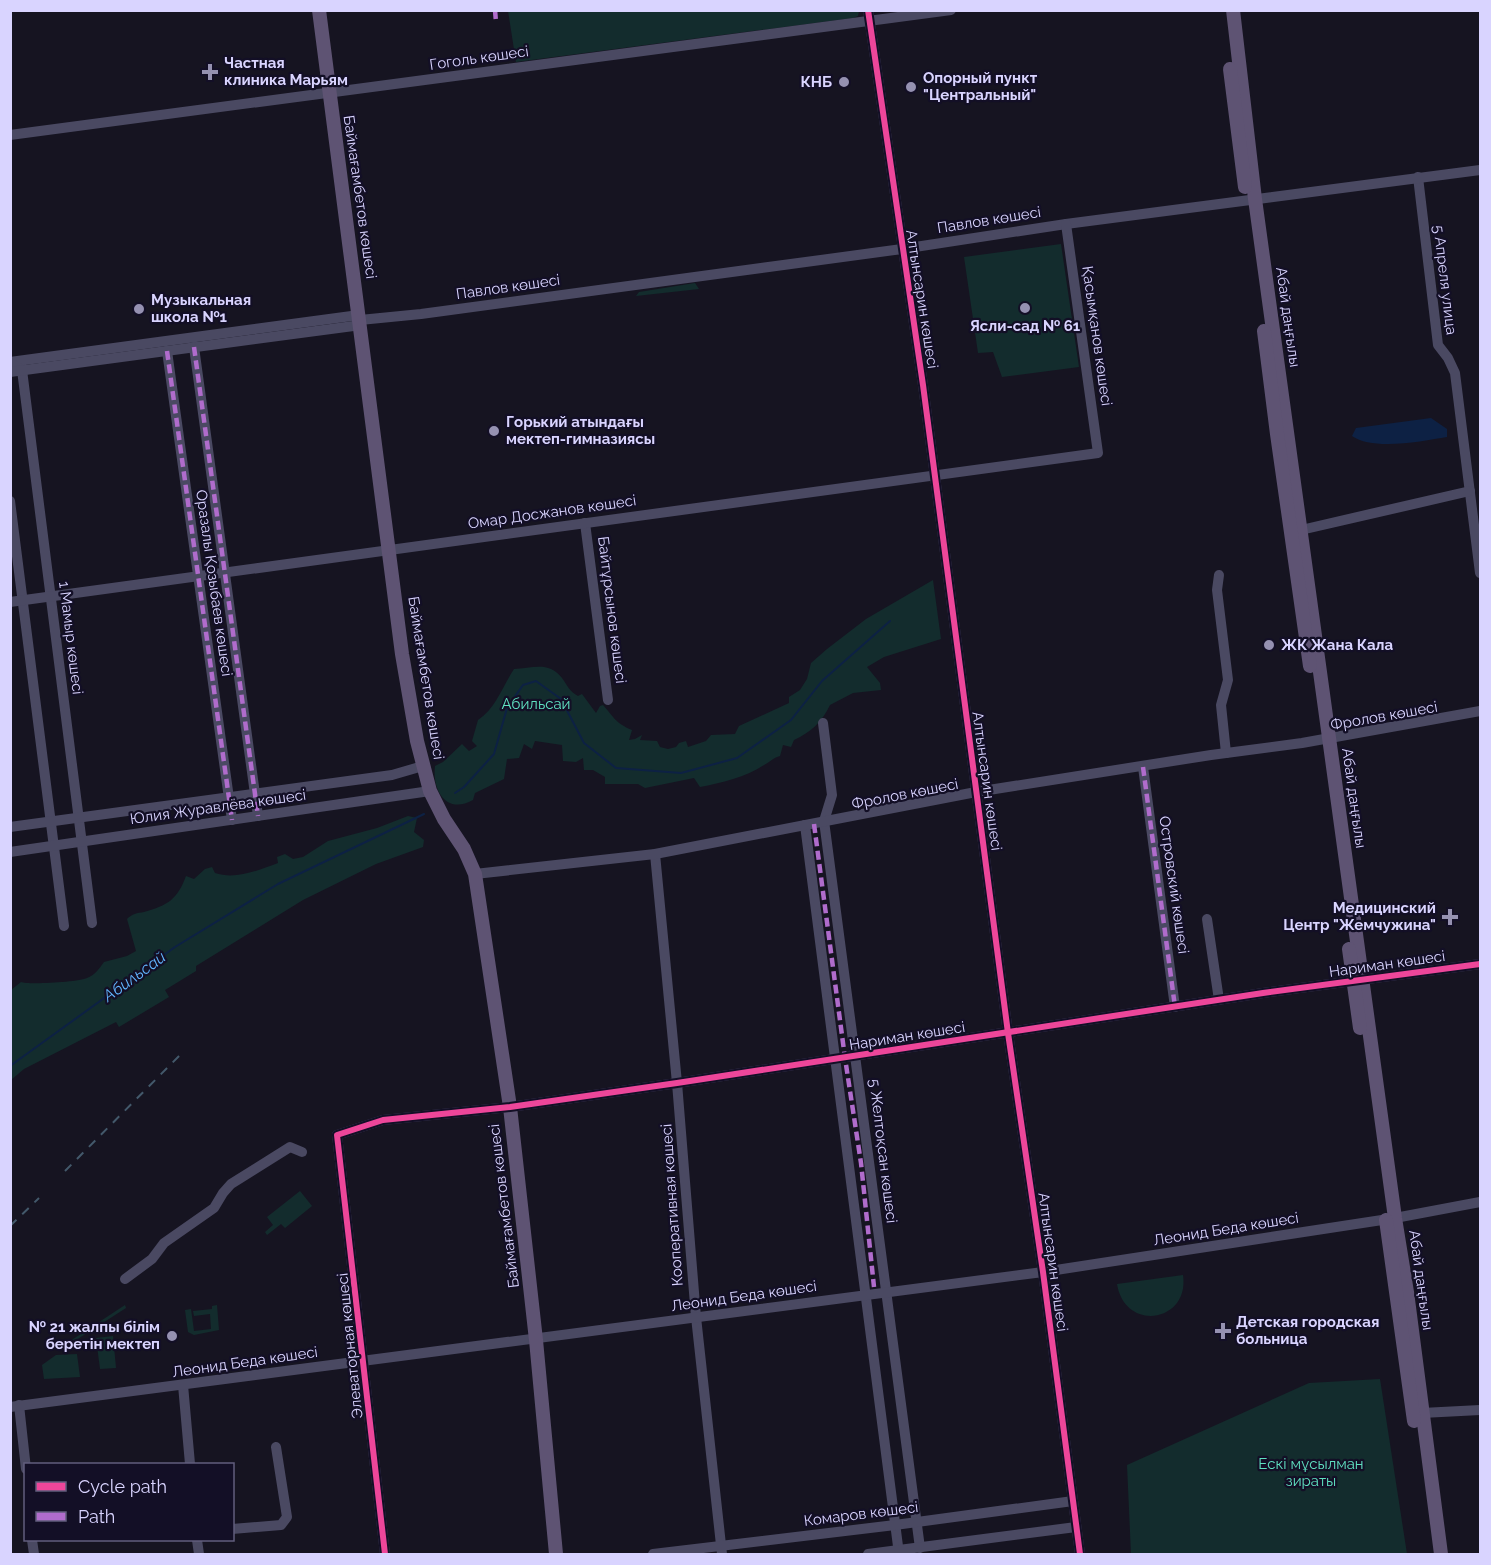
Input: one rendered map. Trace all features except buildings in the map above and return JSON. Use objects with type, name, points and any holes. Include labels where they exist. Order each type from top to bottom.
[{"type":"main road","name":"Баймағамбетов көшесі","points":[[319,10],[402,654],[417,741],[430,791],[444,819],[464,849],[475,874],[510,1107],[536,1340],[556,1554]]},
{"type":"main road","name":"Абай даңғылы","points":[[1224,10],[1391,1219],[1432,1554]]},
{"type":"main road","name":"Абай даңғылы","points":[[1233,10],[1251,200],[1301,530],[1325,739]]},
{"type":"main road","name":"Абай даңғылы","points":[[1391,1219],[1407,1292],[1441,1554]]},
{"type":"street","name":"Гоголь көшесі","points":[[10,135],[869,16],[951,10]]},
{"type":"street","name":"Алтынсарин көшесі","points":[[869,16],[923,385],[1008,1033],[1043,1272],[1080,1554]]},
{"type":"street","name":"Павлов көшесі","points":[[10,362],[421,314],[902,249],[1066,224],[1480,170]]},
{"type":"street","name":"5 Апреля улица","points":[[1418,177],[1438,345],[1448,358],[1455,373],[1480,573]]},
{"type":"street","name":"Қасымқанов көшесі","points":[[1066,224],[1098,453]]},
{"type":"street","name":"Павлов көшесі","points":[[16,371],[194,347],[360,320]]},
{"type":"street","name":"Оразалы Қозыбаев көшесі","points":[[194,347],[258,816]]},
{"type":"street","name":"Оразалы Қозыбаев көшесі","points":[[167,351],[232,820]]},
{"type":"street","points":[[10,362],[16,371]]},
{"type":"street","name":"1 Мамыр көшесі","points":[[16,371],[50,596],[92,923]]},
{"type":"street","name":"Омар Досжанов көшесі","points":[[10,602],[1098,453]]},
{"type":"street","points":[[1301,530],[1470,491]]},
{"type":"street","points":[[10,501],[64,926]]},
{"type":"street","name":"Байтұрсынов көшесі","points":[[585,523],[608,700]]},
{"type":"street","points":[[1219,575],[1217,590],[1228,680],[1221,705],[1226,753]]},
{"type":"street","name":"Фролов көшесі","points":[[475,874],[655,854],[976,792],[1302,743],[1480,711]]},
{"type":"street","name":"5 Желтоқсан көшесі","points":[[823,723],[832,795],[824,821],[920,1548]]},
{"type":"street","name":"Юлия Журавлёва көшесі","points":[[10,827],[392,775],[423,766]]},
{"type":"street","name":"Островский көшесі","points":[[1143,767],[1175,1007]]},
{"type":"street","name":"Юлия Журавлёва көшесі","points":[[10,852],[430,791]]},
{"type":"street","points":[[805,825],[898,1553]]},
{"type":"street","name":"Кооперативная көшесі","points":[[655,854],[696,1317],[722,1550]]},
{"type":"street","points":[[1207,919],[1219,1000]]},
{"type":"street","name":"Нариман көшесі","points":[[337,1135],[383,1120],[510,1107],[1357,979],[1480,964]]},
{"type":"street","name":"Элеваторная көшесі","points":[[337,1135],[384,1554]]},
{"type":"street","points":[[125,1279],[152,1259],[164,1243],[214,1208],[231,1184],[290,1147],[302,1152]]},
{"type":"street","name":"Леонид Беда көшесі","points":[[15,1406],[536,1340],[1043,1272],[1391,1219],[1480,1202]]},
{"type":"street","points":[[183,1385],[190,1463]]},
{"type":"street","points":[[15,1406],[25,1463]]},
{"type":"street","points":[[1422,1413],[1480,1410]]},
{"type":"street","points":[[234,1529],[281,1525],[285,1522],[276,1447]]},
{"type":"street","name":"Комаров көшесі","points":[[653,1554],[722,1550],[1073,1501]]},
{"type":"street","points":[[868,1554],[898,1553],[1076,1527]]},
{"type":"green space","points":[[508,11],[859,11],[858,16],[853,18],[516,62]]},
{"type":"green space","points":[[1061,244],[1079,367],[1002,377],[993,352],[978,353],[964,257]]},
{"type":"green space","points":[[695,283],[699,289],[636,296],[639,292]]},
{"type":"green space","name":"Абильсай","points":[[933,580],[941,639],[884,657],[867,667],[880,683],[881,690],[853,693],[830,705],[820,721],[806,734],[794,740],[791,747],[783,745],[780,756],[749,773],[700,787],[694,778],[645,788],[638,784],[605,784],[605,777],[593,770],[584,770],[583,758],[576,762],[563,761],[562,745],[535,741],[532,749],[524,744],[519,758],[507,759],[504,779],[475,793],[473,800],[463,804],[448,802],[443,798],[436,784],[435,766],[443,762],[462,744],[469,751],[477,746],[472,741],[478,720],[490,710],[514,669],[546,667],[552,669],[573,692],[578,696],[582,694],[596,713],[603,705],[618,722],[632,730],[629,740],[642,735],[640,740],[657,741],[660,747],[668,749],[686,741],[688,747],[706,741],[711,735],[735,734],[739,726],[789,703],[789,697],[800,690],[807,679],[811,663],[827,649],[866,619]]},
{"type":"green space","name":"Абильсай","points":[[408,816],[417,818],[414,832],[424,840],[423,847],[376,864],[303,900],[196,966],[196,971],[165,990],[169,997],[119,1027],[116,1022],[24,1069],[11,1080],[11,990],[21,982],[64,982],[90,977],[104,962],[127,956],[136,951],[127,919],[171,900],[179,891],[186,876],[194,879],[205,869],[212,867],[215,873],[223,875],[247,873],[278,863],[277,857],[285,854],[293,859],[303,857],[328,841],[377,828]]},
{"type":"green space","points":[[300,1191],[312,1206],[285,1228],[281,1224],[267,1235],[265,1232],[273,1225],[267,1217]]},
{"type":"green space","points":[[1183,1275],[1183,1291],[1177,1303],[1156,1316],[1143,1315],[1132,1310],[1122,1300],[1117,1284]]},
{"type":"green space","points":[[125,1305],[126,1308],[59,1351],[58,1349]]},
{"type":"green space","points":[[217,1305],[219,1330],[194,1335],[188,1332],[185,1310],[191,1309],[194,1331],[211,1329],[210,1314],[194,1316],[193,1311],[212,1309],[212,1306]]},
{"type":"green space","points":[[113,1336],[116,1368],[100,1369],[96,1338]]},
{"type":"green space","points":[[77,1354],[80,1377],[44,1379],[42,1365],[56,1355]]},
{"type":"green space","name":"Ескі мұсылман зираты","points":[[1380,1379],[1407,1554],[1131,1554],[1127,1465],[1309,1383]]},
{"type":"water","points":[[1431,418],[1447,429],[1447,437],[1385,444],[1361,441],[1352,436],[1356,428]]},
{"type":"waterway","name":"Абильсай","points":[[455,793],[464,787],[494,754],[507,708],[523,685],[536,681],[561,699],[584,743],[616,768],[681,773],[737,758],[791,720],[822,681],[890,621]]},
{"type":"waterway","name":"Абильсай","points":[[10,1066],[175,947],[278,884],[424,814]]},
{"type":"railway","points":[[65,1171],[180,1055]]},
{"type":"railway","points":[[10,1226],[39,1198]]},
{"type":"marked path","points":[[495,10],[496,22]]},
{"type":"marked path","points":[[194,347],[258,816]]},
{"type":"marked path","points":[[167,351],[232,820]]},
{"type":"marked path","points":[[1143,767],[1175,1007]]},
{"type":"marked path","points":[[814,824],[861,1163],[874,1287]]},
{"type":"cycle path","points":[[868,10],[923,385],[1008,1033],[1043,1272],[1080,1554]]},
{"type":"cycle path","points":[[385,1554],[337,1135],[383,1120],[510,1107],[1263,993],[1480,964]]},
{"type":"place","name":"Частная клиника Марьям","points":[[210,72]]},
{"type":"place","name":"КНБ","points":[[844,82]]},
{"type":"place","name":"Опорный пункт \"Центральный\"","points":[[911,87]]},
{"type":"place","name":"Ясли-сад № 61","points":[[1025,308]]},
{"type":"place","name":"Музыкальная школа №1","points":[[139,309]]},
{"type":"place","name":"Горький атындағы мектеп-гимназиясы","points":[[494,431]]},
{"type":"place","name":"ЖК Жана Кала","points":[[1269,645]]},
{"type":"place","name":"Медицинский Центр \"Жемчужина\"","points":[[1450,917]]},
{"type":"place","name":"Детская городская больница","points":[[1223,1331]]},
{"type":"place","name":"№ 21 жалпы білім беретін мектеп","points":[[172,1336]]}]
